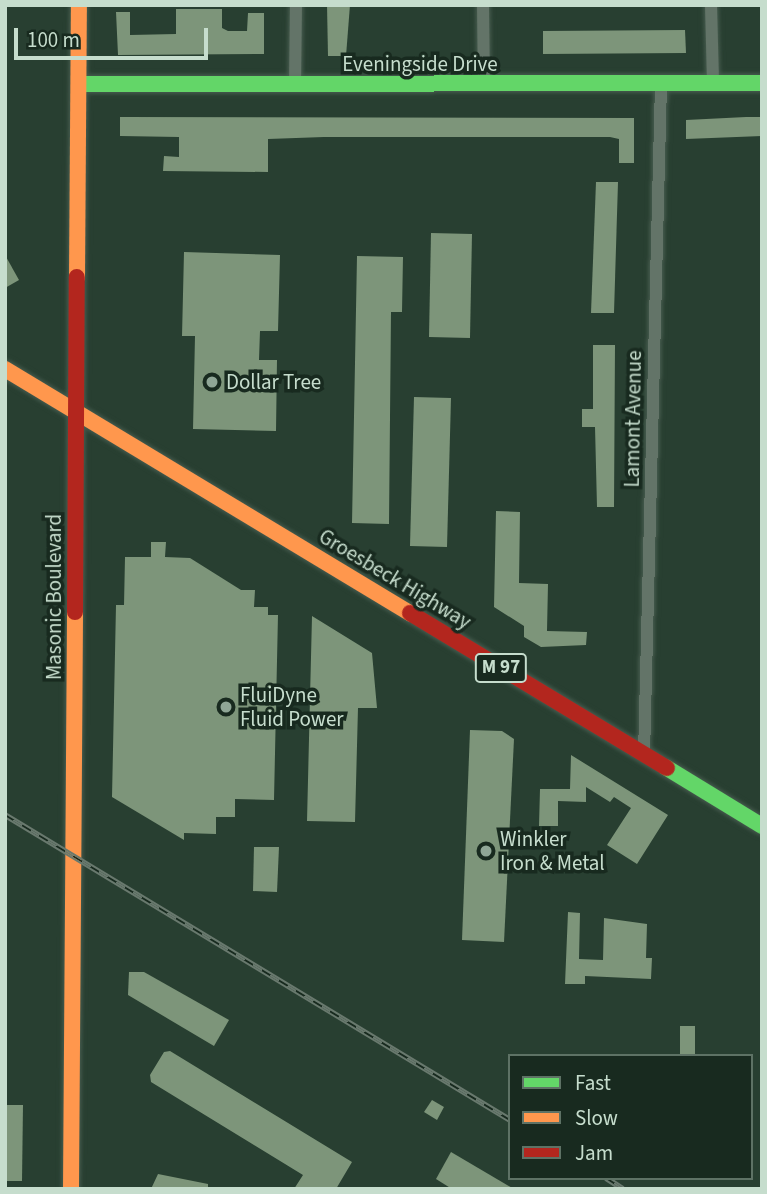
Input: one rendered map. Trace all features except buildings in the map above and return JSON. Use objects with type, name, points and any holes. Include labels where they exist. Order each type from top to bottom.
[{"type":"street","name":"Masonic Boulevard","points":[[71,1189],[79,5]]},
{"type":"street","points":[[295,85],[296,5]]},
{"type":"street","points":[[483,5],[484,85]]},
{"type":"street","points":[[711,5],[713,83]]},
{"type":"street","name":"Eveningside Drive","points":[[79,84],[762,83]]},
{"type":"street","name":"Lamont Avenue","points":[[644,755],[661,84]]},
{"type":"street","name":"Groesbeck Highway","points":[[5,369],[762,826]]},
{"type":"railway","points":[[5,815],[508,1119]]},
{"type":"railway","points":[[609,1180],[623,1189]]},
{"type":"traffic: fast","points":[[79,84],[762,83]]},
{"type":"traffic: fast","points":[[667,768],[762,826]]},
{"type":"traffic: slow","points":[[77,277],[79,5]]},
{"type":"traffic: slow","points":[[5,369],[410,613]]},
{"type":"traffic: slow","points":[[71,1189],[75,612]]},
{"type":"traffic: jam","points":[[75,612],[77,277]]},
{"type":"traffic: jam","points":[[410,613],[667,768]]},
{"type":"place","name":"Dollar Tree","points":[[212,382]]},
{"type":"place","name":"FluiDyne Fluid Power","points":[[226,707]]},
{"type":"place","name":"Winkler Iron & Metal","points":[[486,851]]}]
